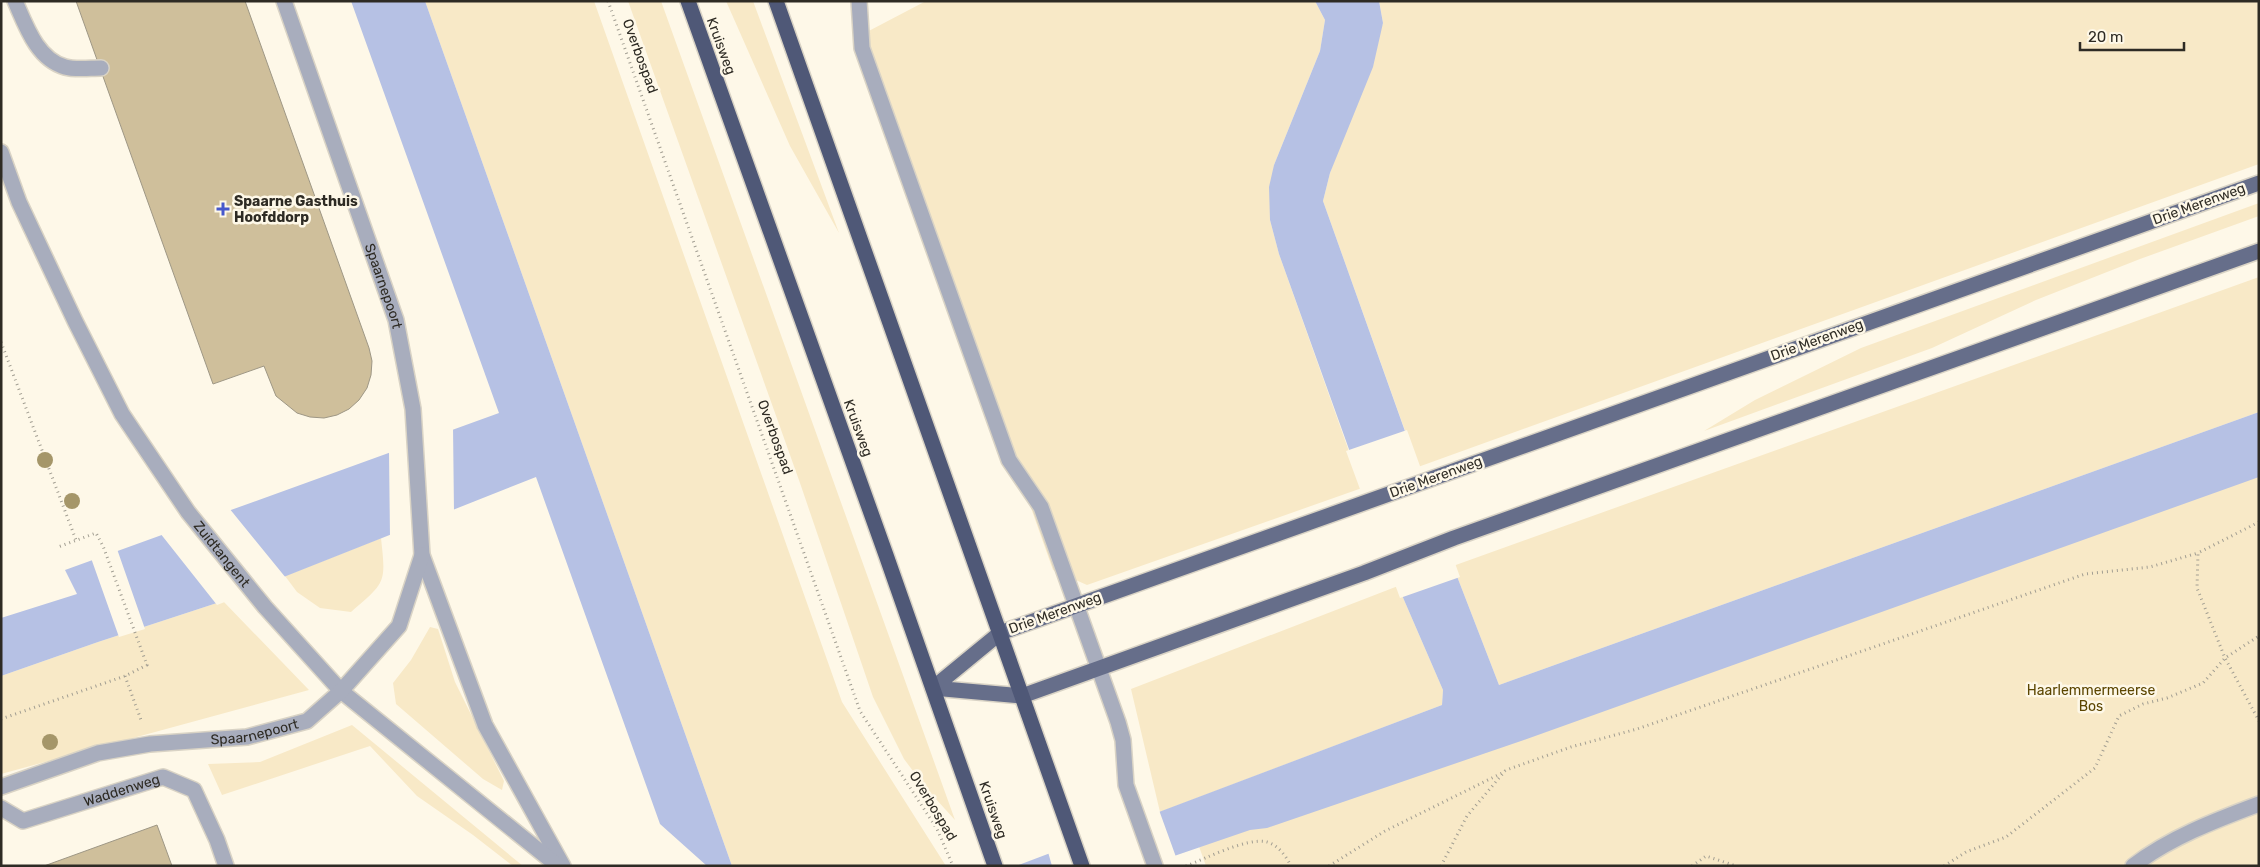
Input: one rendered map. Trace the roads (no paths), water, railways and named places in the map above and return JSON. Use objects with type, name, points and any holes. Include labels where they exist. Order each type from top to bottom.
[{"type":"highway","name":"Kruisweg","points":[[688,1],[993,861]]},
{"type":"highway","points":[[776,1],[1082,866]]},
{"type":"main road","name":"Drie Merenweg","points":[[933,688],[1000,633],[2259,183]]},
{"type":"main road","points":[[933,688],[1022,696],[1364,573],[1454,538],[2259,251]]},
{"type":"street","points":[[16,1],[30,37],[51,59],[66,68],[100,68]]},
{"type":"street","name":"Spaarnepoort","points":[[284,1],[396,320],[414,409],[422,555],[485,725],[563,866]]},
{"type":"street","points":[[859,1],[862,48],[1009,460],[1041,507],[1123,740],[1126,785],[1155,866]]},
{"type":"street","name":"Zuidtangent","points":[[1,152],[19,202],[122,414],[188,512],[265,607],[341,690],[558,866]]},
{"type":"street","name":"Spaarnepoort","points":[[1,787],[98,753],[150,744],[247,737],[307,721],[341,690],[399,626],[422,555]]},
{"type":"street","name":"Waddenweg","points":[[1,808],[23,821],[163,777],[194,790],[217,840],[226,866]]},
{"type":"street","points":[[2133,866],[2143,858],[2186,835],[2259,804]]},
{"type":"water","points":[[351,1],[425,1],[732,866],[707,866],[660,824],[536,477],[223,601],[1,676],[1,618],[77,594],[65,570],[499,413]]},
{"type":"water","points":[[1315,1],[1379,1],[1383,23],[1373,67],[1330,173],[1323,201],[1453,566],[1499,685],[2259,412],[2259,477],[1521,741],[1267,828],[1250,830],[1145,866],[1016,866],[1442,705],[1443,690],[1398,586],[1279,254],[1270,220],[1269,187],[1274,165],[1320,51],[1325,20]]},
{"type":"place","name":"Spaarne Gasthuis Hoofddorp","points":[[223,209]]},
{"type":"park label","name":"Haarlemmermeerse Bos","points":[[2091,698]]}]
